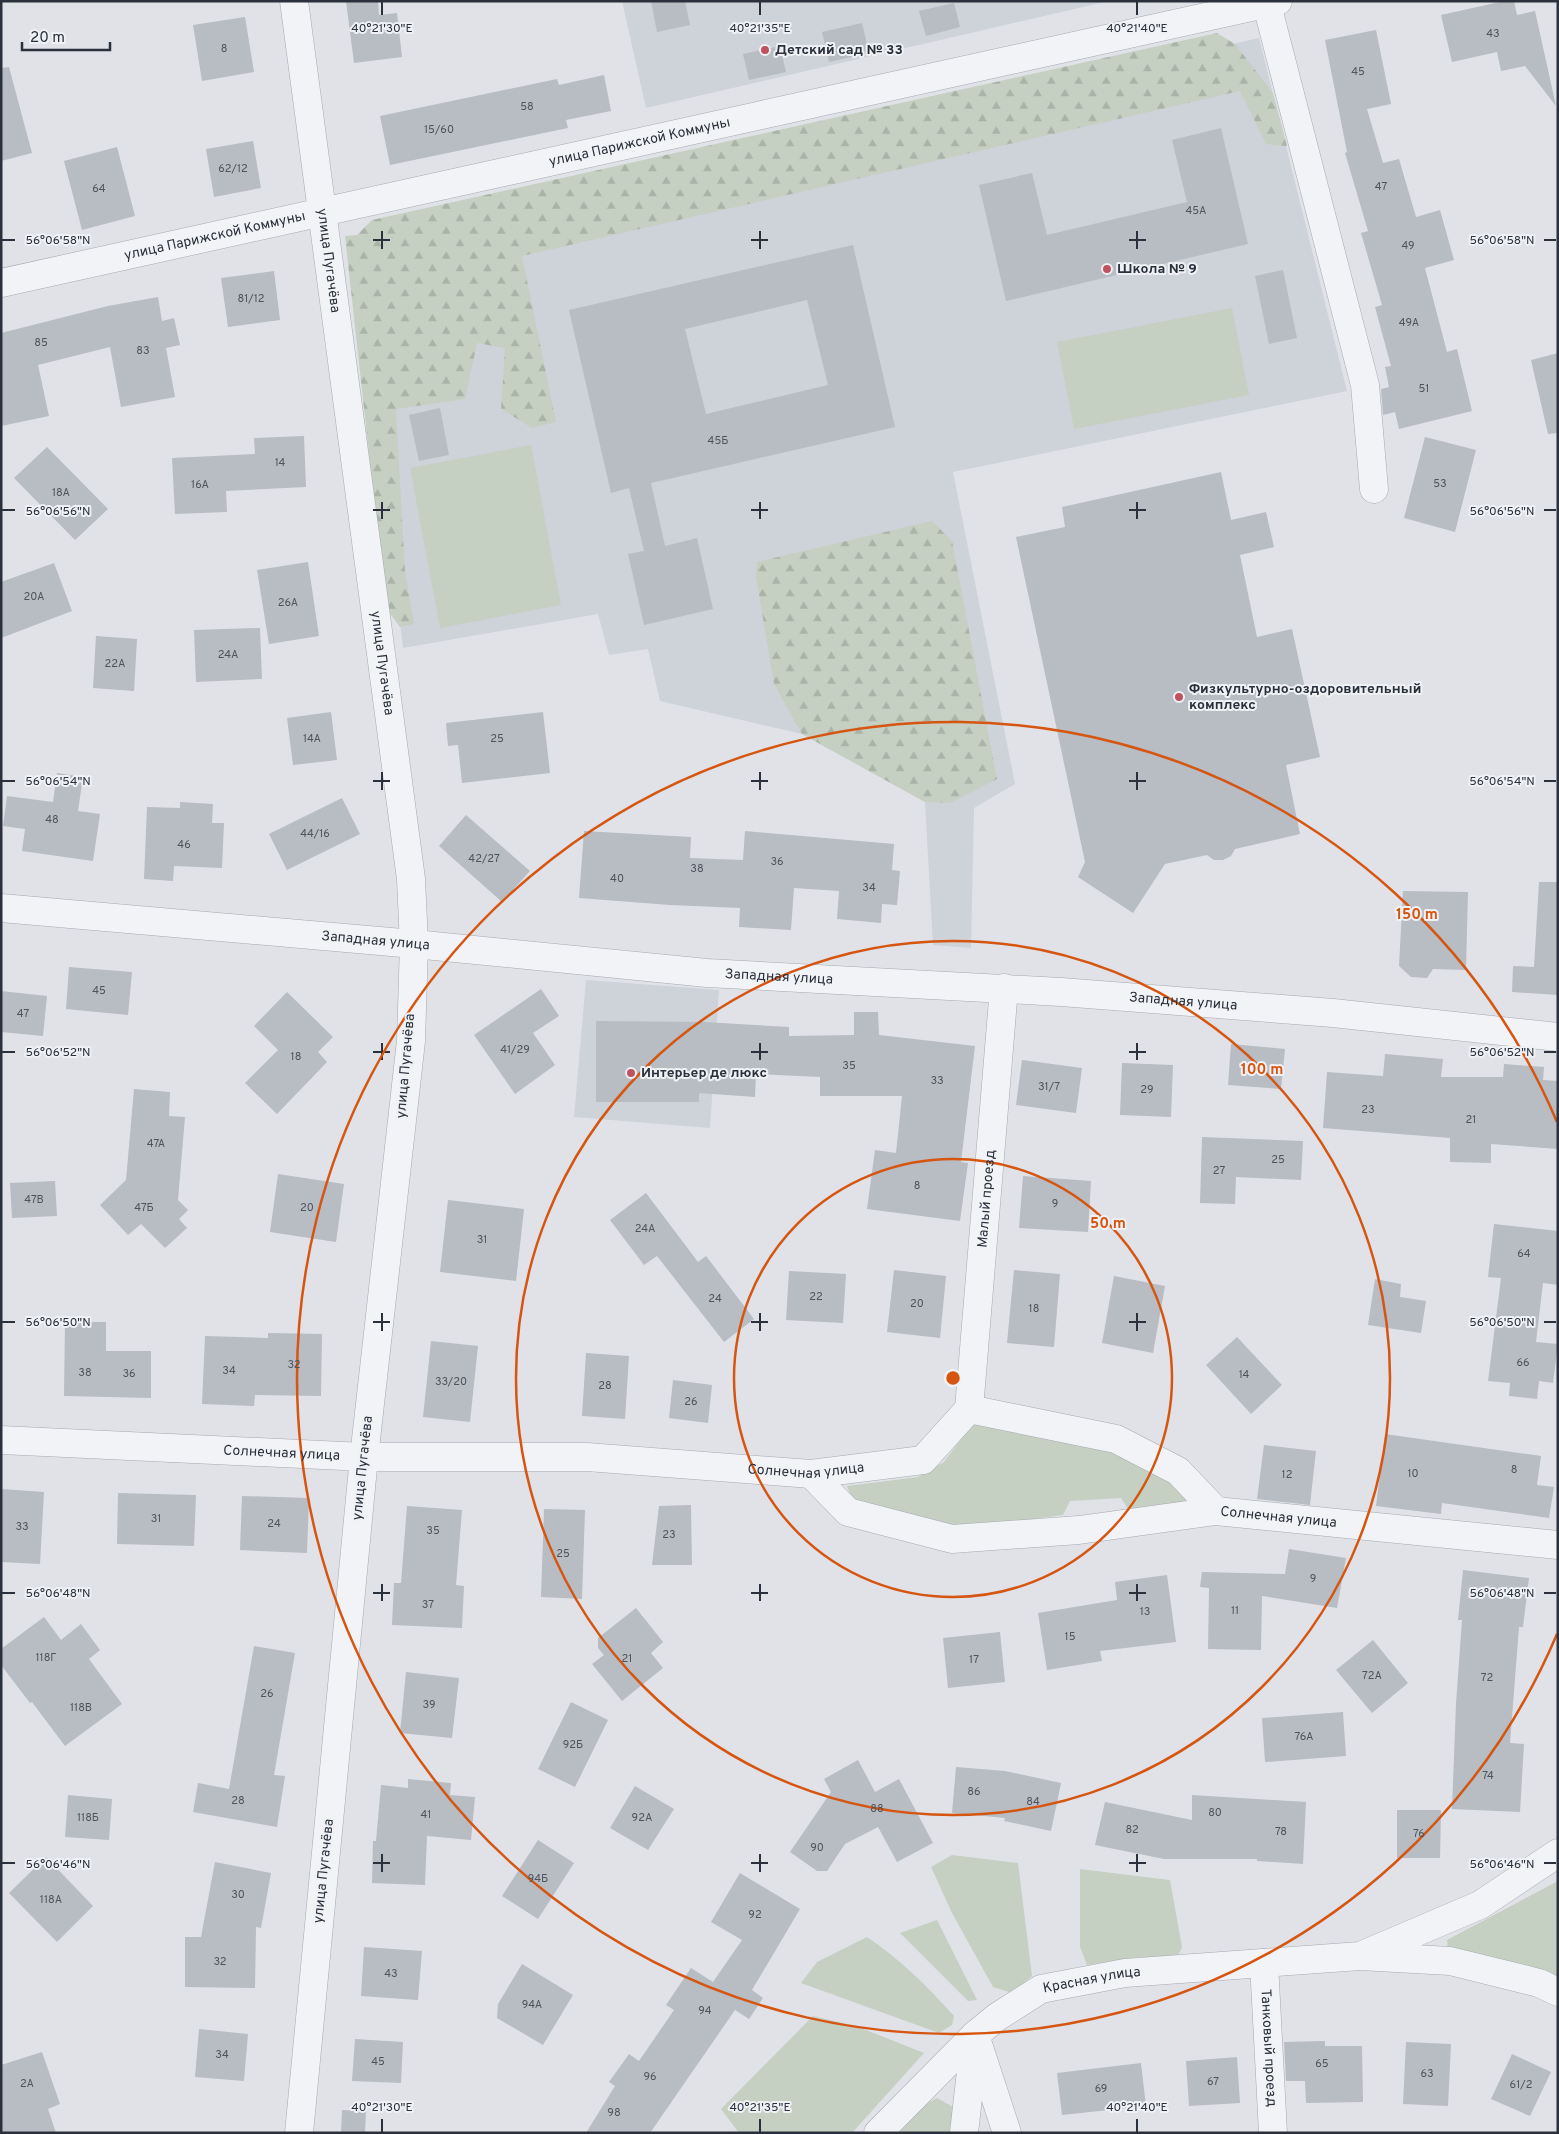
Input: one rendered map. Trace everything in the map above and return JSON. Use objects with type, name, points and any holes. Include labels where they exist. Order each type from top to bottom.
[{"type":"street","name":"улица Пугачёва","points":[[294,1],[411,879],[414,944],[411,1041],[364,1457],[299,2133]]},
{"type":"street","name":"улица Парижской Коммуны","points":[[1,283],[1270,2]]},
{"type":"street","points":[[1270,2],[1365,384],[1374,489]]},
{"type":"street","name":"Западная улица","points":[[1,908],[414,944],[707,973],[1004,988],[1333,1013],[1558,1037]]},
{"type":"street","name":"Малый проезд","points":[[969,1409],[1004,988]]},
{"type":"street","name":"Солнечная улица","points":[[1,1440],[364,1457],[587,1457],[811,1474],[922,1460],[969,1409],[1116,1439],[1178,1471],[1216,1512],[1558,1545]]},
{"type":"street","points":[[811,1474],[848,1512],[952,1539],[1079,1530],[1216,1512]]},
{"type":"street","name":"Красная улица","points":[[1360,1956],[1480,1905],[1558,1853]]},
{"type":"street","name":"Красная улица","points":[[878,2133],[975,2034],[997,2016],[1041,1989],[1125,1973],[1360,1956],[1450,1962],[1539,1983],[1558,1992]]},
{"type":"street","name":"Танковый проезд","points":[[1264,1963],[1273,2133]]},
{"type":"street","points":[[964,2133],[975,2034]]},
{"type":"street","points":[[975,2034],[1007,2133]]},
{"type":"shaded area","name":"Детский сад № 33","points":[[622,1],[1109,1],[646,108]]},
{"type":"shaded area","points":[[1259,38],[1347,391],[953,472],[1015,784],[974,808],[971,948],[933,945],[925,802],[802,734],[660,701],[648,649],[609,655],[598,614],[403,648],[357,235],[854,130]]},
{"type":"shaded area","points":[[586,980],[719,990],[710,1128],[574,1117]]},
{"type":"green space","points":[[1217,33],[1235,44],[1273,93],[1287,146],[1266,144],[1240,91],[522,256],[556,422],[532,428],[501,409],[505,348],[477,343],[465,399],[396,409],[405,572],[414,624],[400,627],[386,608],[345,236],[357,235],[372,220]]},
{"type":"green space","points":[[1232,308],[1249,395],[1074,429],[1057,342]]},
{"type":"green space","points":[[531,445],[561,605],[440,628],[410,468]]},
{"type":"green space","points":[[932,521],[952,541],[997,779],[950,803],[925,802],[802,734],[774,684],[756,576],[757,562]]},
{"type":"green space","points":[[973,1423],[1107,1449],[1153,1467],[1183,1491],[1189,1505],[1128,1509],[1121,1498],[1070,1501],[1063,1515],[957,1529],[855,1506],[847,1486],[918,1477],[944,1462]]},
{"type":"green space","points":[[952,1855],[1018,1863],[1032,1976],[1012,1993],[993,1987],[952,1913],[931,1867]]},
{"type":"green space","points":[[1080,1869],[1170,1880],[1182,1947],[1177,1957],[1138,1957],[1087,1965],[1080,1947]]},
{"type":"green space","points":[[1558,1881],[1558,1978],[1448,1950],[1447,1940]]},
{"type":"green space","points":[[937,1920],[977,2000],[968,2001],[900,1933]]},
{"type":"green space","points":[[867,1937],[902,1964],[934,1994],[954,2016],[952,2025],[939,2033],[801,1983],[817,1962]]},
{"type":"green space","points":[[813,2016],[856,2026],[924,2053],[852,2133],[739,2133],[721,2109]]},
{"type":"green space","points":[[937,2098],[953,2107],[952,2133],[894,2133],[916,2109]]},
{"type":"building","points":[[346,1],[378,1],[379,15],[397,13],[402,57],[354,63]]},
{"type":"building","points":[[651,1],[685,1],[690,25],[657,32]]},
{"type":"building","points":[[1504,1],[1514,1],[1517,15],[1535,11],[1556,106],[1525,66],[1501,71],[1497,52],[1452,62],[1441,15]]},
{"type":"building","points":[[954,3],[960,27],[926,36],[919,11]]},
{"type":"building","points":[[245,17],[254,72],[202,81],[193,25]]},
{"type":"building","points":[[862,23],[869,53],[829,62],[822,32]]},
{"type":"building","points":[[1376,30],[1391,104],[1367,109],[1383,163],[1399,159],[1416,217],[1440,210],[1454,260],[1425,268],[1447,352],[1457,349],[1472,411],[1399,429],[1395,412],[1383,415],[1381,389],[1389,387],[1385,367],[1391,366],[1375,307],[1382,305],[1361,233],[1368,231],[1345,153],[1347,152],[1325,40]]},
{"type":"building","points":[[780,46],[786,72],[749,80],[743,54]]},
{"type":"building","points":[[9,67],[32,153],[1,161],[1,68]]},
{"type":"building","points":[[604,75],[611,111],[566,120],[568,128],[390,165],[380,116],[557,79],[559,85]]},
{"type":"building","points":[[1221,128],[1248,244],[1006,301],[979,185],[1032,173],[1047,235],[1187,202],[1172,140]]},
{"type":"building","points":[[253,141],[261,188],[214,197],[206,149]]},
{"type":"building","points":[[117,147],[135,216],[82,230],[64,161]]},
{"type":"building","points":[[853,245],[895,427],[651,483],[665,546],[697,538],[713,609],[644,625],[628,554],[644,551],[629,488],[611,493],[569,310]],"holes":[[[807,300],[828,385],[706,414],[685,329]]]},
{"type":"building","points":[[1283,270],[1297,338],[1269,344],[1255,276]]},
{"type":"building","points":[[274,271],[280,320],[228,327],[221,278]]},
{"type":"building","points":[[158,297],[162,321],[174,318],[180,345],[166,348],[175,397],[121,407],[110,347],[38,365],[49,416],[1,426],[1,333],[108,306]]},
{"type":"building","points":[[1558,353],[1558,433],[1548,434],[1531,360]]},
{"type":"building","points":[[440,408],[449,455],[419,461],[409,415]]},
{"type":"building","points":[[304,436],[306,487],[226,491],[227,512],[175,514],[172,458],[255,454],[254,438]]},
{"type":"building","points":[[1425,437],[1476,450],[1455,532],[1404,518]]},
{"type":"building","points":[[47,447],[108,509],[75,540],[14,478]]},
{"type":"building","name":"Физкультурно-оздоровительный комплекс","points":[[1221,472],[1231,520],[1266,512],[1274,547],[1240,555],[1257,637],[1292,629],[1320,757],[1286,765],[1300,834],[1235,849],[1231,856],[1223,860],[1214,860],[1207,855],[1165,864],[1133,913],[1078,877],[1085,862],[1016,537],[1065,527],[1062,507]]},
{"type":"building","points":[[308,562],[319,636],[269,644],[257,570]]},
{"type":"building","points":[[54,563],[72,611],[1,638],[1,582]]},
{"type":"building","points":[[260,628],[262,679],[196,682],[194,630]]},
{"type":"building","points":[[96,636],[137,639],[134,691],[93,688]]},
{"type":"building","points":[[331,712],[337,760],[293,765],[287,718]]},
{"type":"building","points":[[543,712],[550,773],[462,783],[458,745],[448,746],[446,723]]},
{"type":"building","points":[[57,773],[83,777],[78,811],[100,814],[93,861],[22,851],[25,829],[3,826],[7,796],[53,802]]},
{"type":"building","points":[[342,798],[360,834],[287,870],[269,834]]},
{"type":"building","points":[[180,802],[213,804],[212,823],[224,823],[222,868],[174,866],[173,881],[144,879],[147,807],[180,808]]},
{"type":"building","points":[[466,815],[530,871],[502,902],[439,846]]},
{"type":"building","points":[[584,831],[691,837],[690,858],[743,860],[745,831],[894,844],[892,870],[900,871],[897,905],[882,904],[881,923],[837,919],[839,891],[794,888],[791,930],[739,927],[740,908],[579,898]]},
{"type":"building","points":[[1539,882],[1558,882],[1558,995],[1512,992],[1513,966],[1534,967]]},
{"type":"building","points":[[1403,891],[1468,892],[1466,970],[1433,969],[1427,978],[1411,977],[1399,966]]},
{"type":"building","points":[[69,967],[132,972],[128,1015],[66,1009]]},
{"type":"building","points":[[541,989],[559,1016],[533,1033],[555,1065],[515,1094],[474,1035]]},
{"type":"building","points":[[1,991],[47,996],[43,1036],[1,1032]]},
{"type":"building","points":[[287,992],[333,1037],[318,1052],[327,1062],[277,1114],[245,1083],[278,1050],[254,1026]]},
{"type":"building","points":[[854,1012],[878,1012],[879,1035],[975,1046],[961,1162],[968,1163],[960,1221],[867,1209],[875,1150],[896,1153],[902,1096],[820,1096],[820,1077],[756,1074],[755,1097],[699,1093],[699,1102],[596,1102],[596,1021],[704,1022],[789,1027],[789,1036],[854,1035]]},
{"type":"building","points":[[1231,1044],[1285,1049],[1281,1089],[1228,1085]]},
{"type":"building","points":[[1385,1054],[1443,1059],[1441,1077],[1503,1077],[1504,1064],[1544,1067],[1543,1080],[1558,1081],[1558,1149],[1491,1144],[1491,1163],[1450,1162],[1450,1138],[1323,1128],[1327,1072],[1383,1076]]},
{"type":"building","points":[[1022,1060],[1082,1068],[1076,1113],[1016,1105]]},
{"type":"building","points":[[1122,1063],[1173,1065],[1171,1117],[1120,1115]]},
{"type":"building","points":[[134,1089],[170,1092],[169,1116],[185,1117],[178,1200],[188,1210],[179,1219],[187,1228],[165,1248],[141,1224],[128,1235],[100,1205],[126,1180]]},
{"type":"building","points":[[1202,1137],[1303,1141],[1301,1180],[1236,1177],[1235,1204],[1200,1203]]},
{"type":"building","points":[[278,1174],[344,1184],[336,1242],[270,1232]]},
{"type":"building","points":[[1023,1176],[1091,1181],[1088,1232],[1019,1228]]},
{"type":"building","points":[[55,1181],[57,1216],[12,1218],[10,1183]]},
{"type":"building","points":[[646,1193],[698,1262],[706,1256],[754,1319],[724,1342],[657,1256],[644,1265],[610,1220]]},
{"type":"building","points":[[448,1200],[524,1209],[516,1281],[440,1272]]},
{"type":"building","points":[[1494,1224],[1558,1231],[1558,1285],[1543,1283],[1536,1342],[1558,1344],[1553,1383],[1539,1381],[1537,1399],[1509,1396],[1510,1383],[1488,1381],[1501,1278],[1488,1277]]},
{"type":"building","points":[[894,1270],[946,1276],[940,1338],[887,1332]]},
{"type":"building","points":[[1014,1270],[1060,1274],[1054,1347],[1007,1343]]},
{"type":"building","points":[[789,1271],[846,1274],[843,1323],[786,1320]]},
{"type":"building","points":[[1114,1276],[1165,1286],[1153,1353],[1102,1343]]},
{"type":"building","points":[[1375,1279],[1401,1284],[1400,1297],[1426,1301],[1421,1333],[1368,1325]]},
{"type":"building","points":[[65,1322],[106,1322],[106,1351],[151,1351],[151,1398],[64,1396]]},
{"type":"building","points":[[268,1333],[322,1334],[321,1396],[255,1395],[254,1406],[202,1404],[205,1336],[268,1338]]},
{"type":"building","points":[[1237,1337],[1282,1385],[1251,1414],[1206,1365]]},
{"type":"building","points":[[431,1341],[478,1346],[470,1422],[423,1417]]},
{"type":"building","points":[[586,1353],[629,1356],[625,1419],[582,1416]]},
{"type":"building","points":[[673,1380],[712,1385],[708,1423],[669,1418]]},
{"type":"building","points":[[1385,1434],[1541,1456],[1537,1485],[1554,1487],[1549,1518],[1442,1503],[1441,1514],[1376,1506]]},
{"type":"building","points":[[1264,1445],[1316,1451],[1310,1505],[1257,1499]]},
{"type":"building","points":[[1,1489],[44,1492],[40,1564],[1,1562]]},
{"type":"building","points":[[118,1493],[196,1495],[194,1546],[117,1544]]},
{"type":"building","points":[[242,1496],[309,1498],[307,1553],[240,1550]]},
{"type":"building","points":[[691,1505],[692,1565],[652,1565],[659,1506]]},
{"type":"building","points":[[407,1506],[462,1510],[456,1585],[464,1586],[462,1628],[392,1625],[394,1583],[401,1583]]},
{"type":"building","points":[[544,1509],[585,1510],[582,1599],[541,1597]]},
{"type":"building","points":[[1289,1549],[1346,1558],[1337,1608],[1262,1596],[1261,1650],[1208,1649],[1209,1588],[1200,1587],[1202,1572],[1285,1574]]},
{"type":"building","points":[[1463,1570],[1529,1578],[1523,1627],[1519,1627],[1510,1743],[1524,1744],[1520,1812],[1452,1809],[1456,1704],[1462,1620],[1458,1620]]},
{"type":"building","points":[[1167,1575],[1176,1642],[1100,1651],[1102,1661],[1047,1670],[1038,1613],[1117,1600],[1115,1582]]},
{"type":"building","points":[[636,1608],[663,1642],[651,1653],[663,1668],[622,1701],[592,1664],[604,1655],[598,1648],[598,1638]]},
{"type":"building","points":[[44,1617],[61,1640],[81,1624],[100,1650],[89,1659],[122,1704],[65,1746],[1,1665],[1,1649]]},
{"type":"building","points":[[1000,1632],[1005,1682],[948,1688],[943,1638]]},
{"type":"building","points":[[1373,1640],[1408,1683],[1372,1713],[1336,1670]]},
{"type":"building","points":[[254,1646],[295,1653],[274,1775],[285,1776],[277,1827],[193,1812],[198,1783],[229,1789]]},
{"type":"building","points":[[406,1672],[459,1678],[452,1738],[400,1733]]},
{"type":"building","points":[[571,1702],[608,1720],[575,1787],[538,1769]]},
{"type":"building","points":[[1343,1712],[1346,1756],[1265,1762],[1262,1718]]},
{"type":"building","points":[[858,1760],[875,1792],[899,1779],[933,1843],[897,1862],[878,1827],[845,1844],[827,1871],[817,1871],[790,1852],[831,1792],[824,1779]]},
{"type":"building","points":[[956,1767],[1005,1771],[1061,1783],[1051,1831],[1004,1821],[1005,1818],[952,1813]]},
{"type":"building","points":[[408,1779],[451,1783],[450,1795],[475,1797],[471,1840],[427,1836],[425,1885],[372,1883],[373,1841],[376,1841],[381,1785],[408,1788]]},
{"type":"building","points":[[635,1786],[674,1809],[648,1850],[610,1828]]},
{"type":"building","points":[[68,1795],[112,1799],[109,1840],[65,1837]]},
{"type":"building","points":[[1192,1795],[1306,1802],[1303,1864],[1257,1861],[1257,1859],[1164,1859],[1095,1845],[1105,1802],[1192,1820]]},
{"type":"building","points":[[1397,1810],[1441,1810],[1440,1858],[1397,1858]]},
{"type":"building","points":[[538,1840],[574,1863],[538,1919],[502,1896]]},
{"type":"building","points":[[46,1857],[93,1906],[57,1942],[9,1893]]},
{"type":"building","points":[[215,1862],[271,1873],[261,1928],[256,1927],[255,1988],[185,1987],[185,1937],[201,1937]]},
{"type":"building","points":[[740,1873],[800,1909],[752,1990],[763,1998],[749,2019],[735,2010],[650,2133],[586,2133],[615,2086],[609,2082],[629,2054],[639,2061],[674,2010],[666,2005],[691,1968],[713,1982],[742,1940],[711,1922]]},
{"type":"building","points":[[364,1947],[422,1951],[418,2000],[361,1996]]},
{"type":"building","points":[[522,1964],[573,1995],[543,2045],[497,2018],[498,2004]]},
{"type":"building","points":[[199,2029],[248,2034],[244,2081],[195,2077]]},
{"type":"building","points":[[355,2039],[403,2042],[401,2083],[352,2081]]},
{"type":"building","points":[[1325,2041],[1325,2046],[1362,2046],[1363,2102],[1306,2103],[1305,2081],[1286,2081],[1284,2042]]},
{"type":"building","points":[[1406,2042],[1451,2044],[1448,2106],[1403,2104]]},
{"type":"building","points":[[42,2052],[60,2104],[48,2109],[56,2133],[1,2133],[1,2065]]},
{"type":"building","points":[[1512,2054],[1551,2072],[1530,2116],[1491,2099]]},
{"type":"building","points":[[1237,2057],[1240,2103],[1189,2106],[1186,2061]]},
{"type":"building","points":[[1141,2063],[1146,2106],[1062,2115],[1057,2073]]},
{"type":"building","points":[[342,2110],[366,2111],[365,2133],[341,2133]]},
{"type":"place","name":"Детский сад № 33","points":[[765,50]]},
{"type":"place","name":"Школа № 9","points":[[1107,269]]},
{"type":"place","name":"Физкультурно-оздоровительный комплекс","points":[[1179,697]]},
{"type":"place","name":"Интерьер де люкс","points":[[631,1073]]}]
